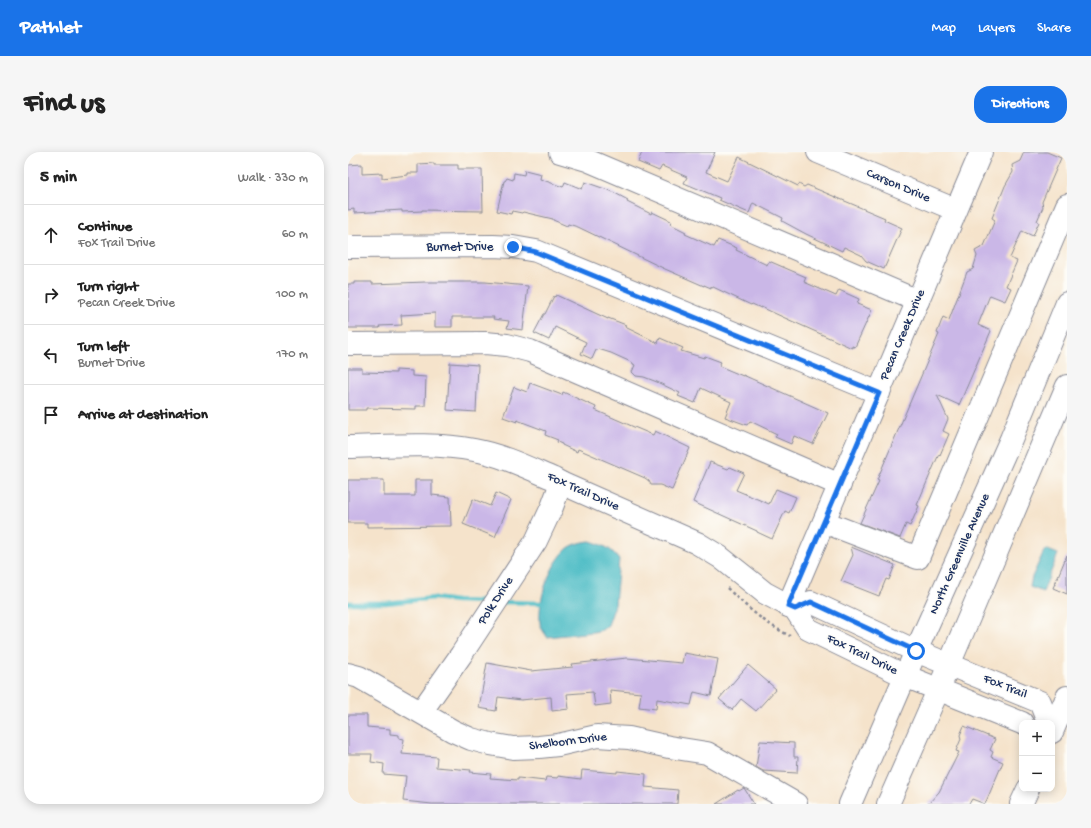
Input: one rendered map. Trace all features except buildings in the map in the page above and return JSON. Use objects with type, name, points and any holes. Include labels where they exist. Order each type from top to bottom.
[{"type":"street","points":[[560,152],[587,160],[918,301]]},
{"type":"street","name":"Carson Drive","points":[[818,152],[956,210]]},
{"type":"street","name":"Pecan Creek Drive","points":[[792,608],[824,522],[981,152]]},
{"type":"street","points":[[824,522],[918,558],[1067,204]]},
{"type":"street","name":"Burnet Drive","points":[[348,247],[493,246],[513,247],[536,252],[879,393]]},
{"type":"street","name":"North Greenville Avenue","points":[[850,804],[916,651],[1011,439],[1067,303]]},
{"type":"street","points":[[348,344],[485,343],[507,345],[530,351],[840,485]]},
{"type":"street","points":[[888,804],[949,665],[1067,386]]},
{"type":"street","name":"Fox Trail Drive","points":[[348,447],[449,446],[475,450],[500,457],[554,479],[696,543],[720,557],[765,593],[792,608],[808,630],[938,690]]},
{"type":"street","name":"Polk Drive","points":[[421,712],[461,655],[536,541],[552,507],[561,483]]},
{"type":"street","name":"Fox Trail Drive","points":[[792,608],[811,602],[949,665]]},
{"type":"street","name":"Fox Trail","points":[[949,665],[1040,702],[1049,720]]},
{"type":"street","name":"Shelborn Drive","points":[[348,674],[359,677],[453,731],[471,739],[514,748],[558,745],[597,736],[629,738],[669,747],[708,753],[796,804]]},
{"type":"street","name":"Fox Trail","points":[[938,690],[1019,722]]},
{"type":"street","points":[[1055,720],[1067,697]]},
{"type":"street","points":[[1021,804],[1027,792]]},
{"type":"path","points":[[722,583],[751,611],[769,625],[797,639]]},
{"type":"water","points":[[590,541],[606,547],[619,559],[615,605],[608,625],[602,630],[593,632],[547,637],[540,625],[540,614],[543,594],[550,574],[555,564],[567,549]]},
{"type":"water","points":[[1045,549],[1058,554],[1043,592],[1030,587],[1032,577]]},
{"type":"waterway","points":[[348,603],[386,603],[434,598],[456,601],[488,602]]},
{"type":"waterway","points":[[503,602],[541,603]]},
{"type":"route","points":[[513,247],[528,249],[536,252],[879,393],[788,606],[795,609],[811,602],[916,651]]}]
